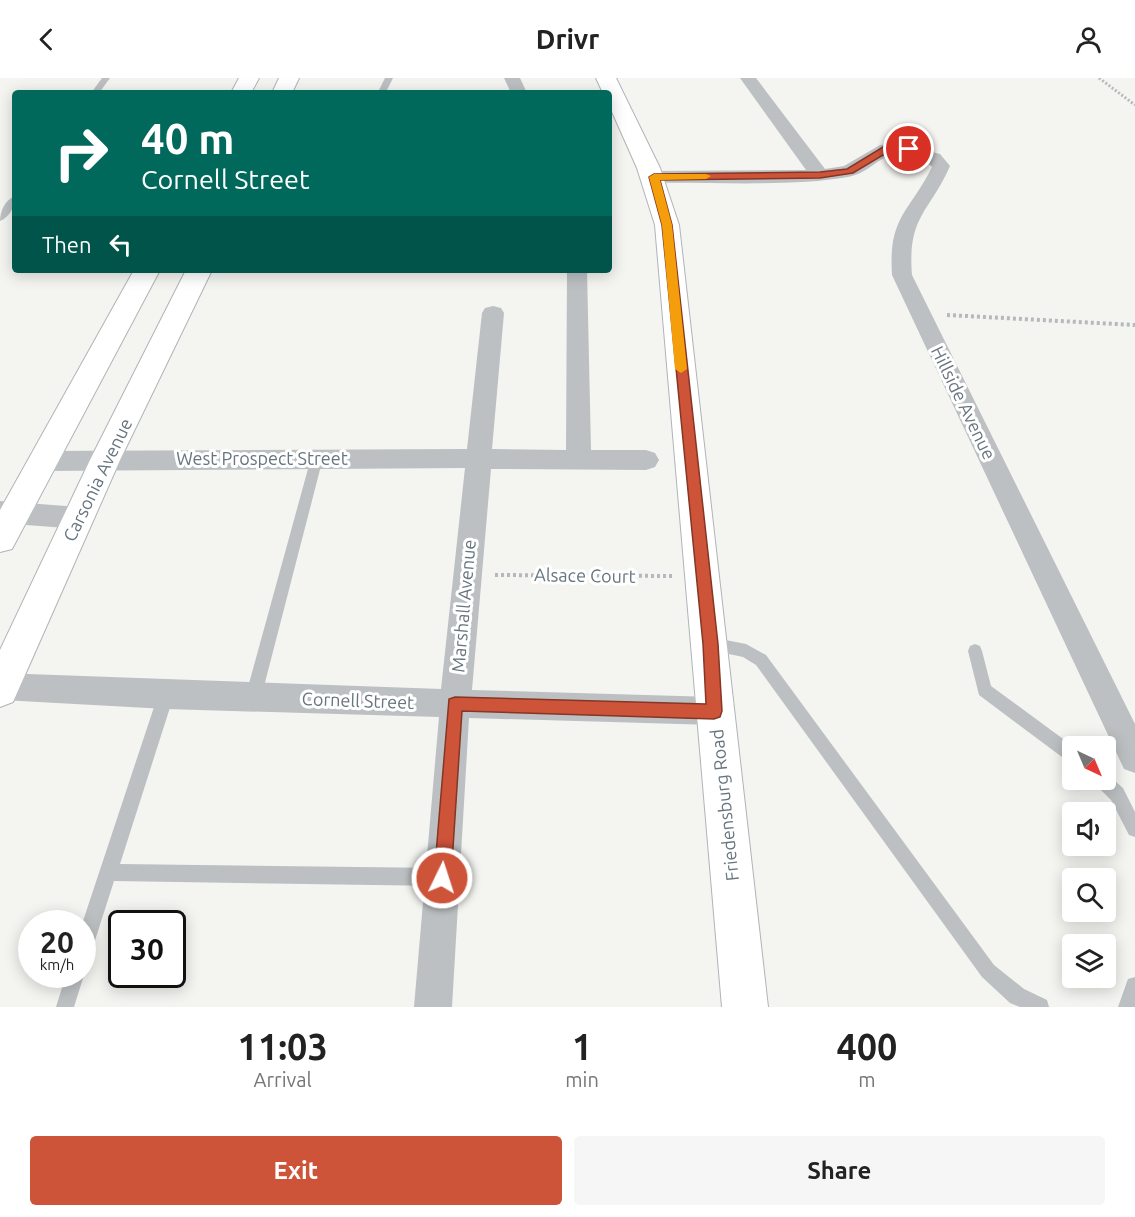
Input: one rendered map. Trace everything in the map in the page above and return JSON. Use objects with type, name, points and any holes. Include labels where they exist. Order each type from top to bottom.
[{"type":"main road","name":"Friedensburg Road","points":[[612,90],[654,177],[667,225],[711,644],[714,711],[745,1007]]},
{"type":"main road","points":[[0,539],[7,513],[45,461],[145,273]]},
{"type":"main road","name":"Carsonia Avenue","points":[[1,688],[105,460],[198,273]]},
{"type":"street","points":[[748,78],[756,93],[820,175]]},
{"type":"street","name":"Hillside Avenue","points":[[820,175],[849,171],[886,149],[899,148],[934,158],[941,166],[909,218],[900,249],[902,274],[1135,758]]},
{"type":"street","points":[[654,177],[820,175]]},
{"type":"street","points":[[577,273],[579,459]]},
{"type":"street","name":"Marshall Avenue","points":[[433,1007],[455,704],[493,313]]},
{"type":"street","points":[[478,459],[645,460]]},
{"type":"street","name":"West Prospect Street","points":[[45,461],[478,459]]},
{"type":"street","points":[[7,513],[79,518]]},
{"type":"street","name":"Cornell Street","points":[[1,688],[254,698],[714,711]]},
{"type":"lane","points":[[383,90],[389,78]]},
{"type":"lane","points":[[0,218],[12,203]]},
{"type":"lane","points":[[254,698],[317,458]]},
{"type":"lane","points":[[711,644],[746,651],[761,660],[988,971],[1017,996],[1040,1007]]},
{"type":"lane","points":[[975,651],[984,690],[1062,748]]},
{"type":"lane","points":[[96,911],[166,695]]},
{"type":"lane","points":[[1113,790],[1135,829]]},
{"type":"lane","points":[[109,872],[442,878]]},
{"type":"lane","points":[[1127,1007],[1135,986]]},
{"type":"lane","points":[[65,1007],[71,988]]},
{"type":"path","points":[[1099,78],[1135,105]]},
{"type":"path","points":[[919,311],[958,316],[1135,325]]},
{"type":"path","name":"Alsace Court","points":[[467,574],[703,577]]},
{"type":"slow traffic","points":[[681,369],[667,225],[654,177],[706,176]]},
{"type":"route","points":[[442,878],[455,704],[714,711],[711,644],[667,225],[654,177],[820,175],[849,171],[886,149],[909,149]]}]
